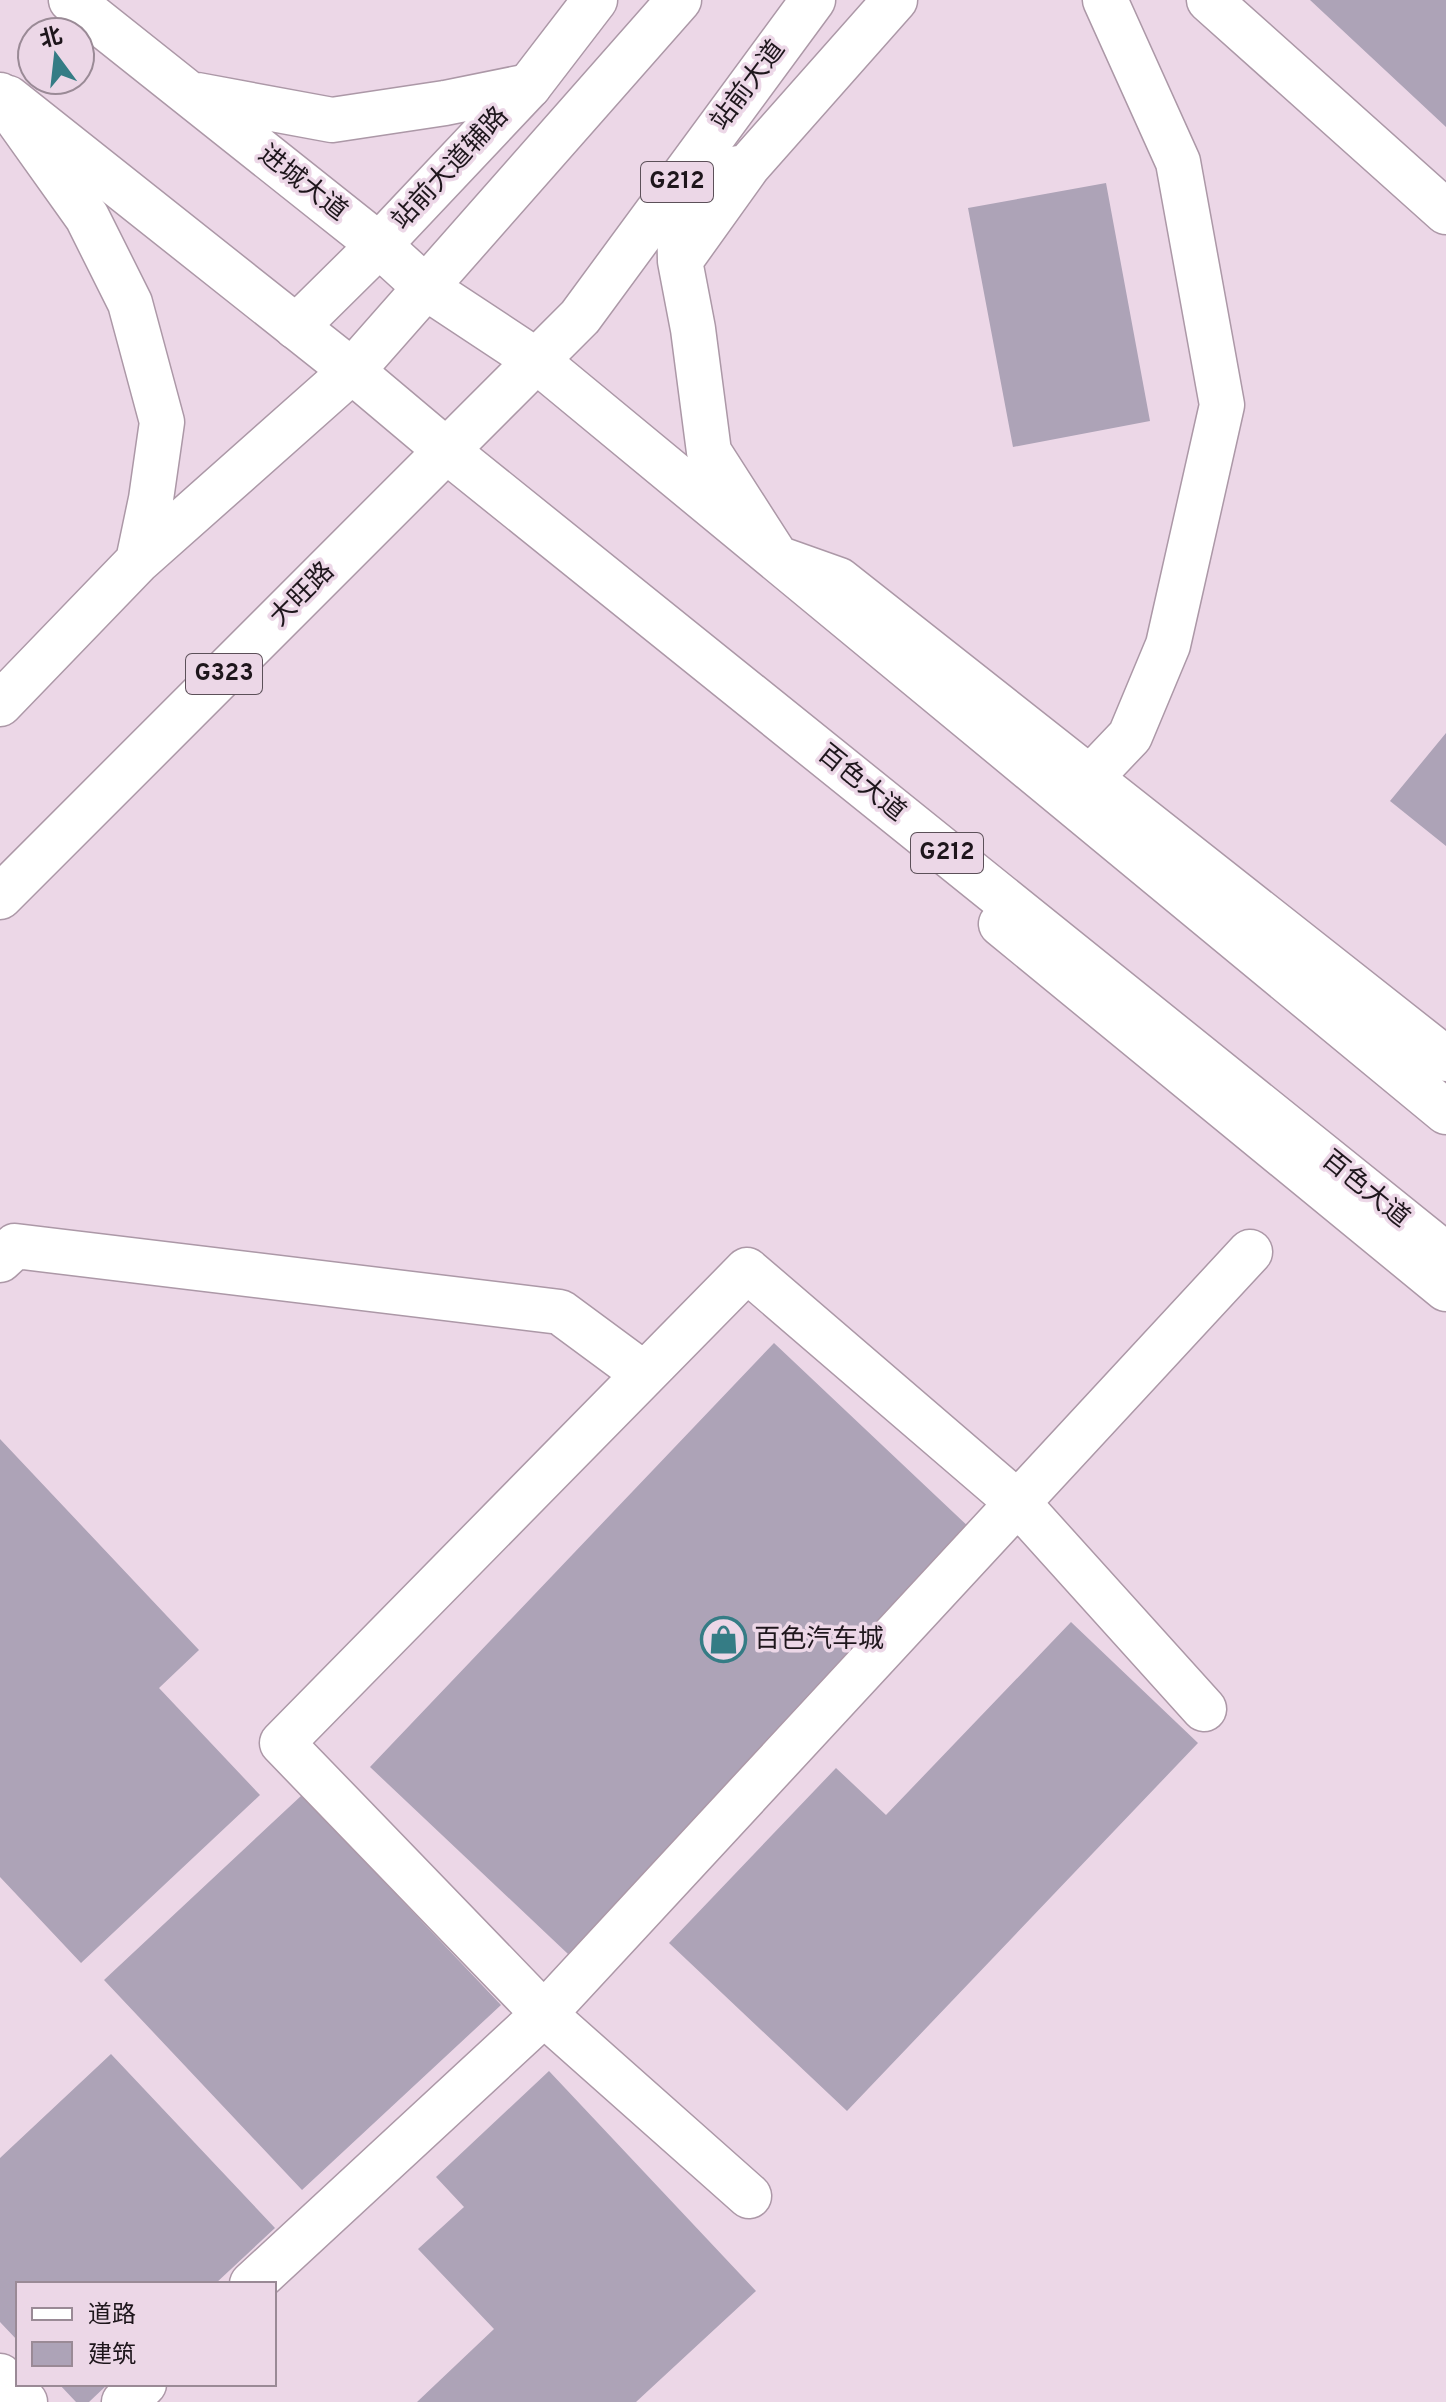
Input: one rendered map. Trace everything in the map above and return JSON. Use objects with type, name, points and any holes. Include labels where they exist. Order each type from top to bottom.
[{"type":"main road","name":"进城大道","points":[[71,0],[379,245],[425,287],[537,361]]},
{"type":"main road","name":"站前大道辅路","points":[[296,327],[379,245],[529,86],[595,0]]},
{"type":"main road","points":[[0,704],[138,561],[352,371],[679,0]]},
{"type":"main road","name":"站前大道","points":[[537,361],[580,317],[813,0]]},
{"type":"main road","points":[[680,261],[748,166],[895,0]]},
{"type":"main road","points":[[1090,778],[1130,736],[1168,645],[1222,405],[1178,162],[1105,0]]},
{"type":"main road","points":[[1209,0],[1446,212]]},
{"type":"main road","points":[[188,93],[332,120],[445,103],[529,86]]},
{"type":"main road","points":[[0,93],[352,371]]},
{"type":"main road","points":[[0,93],[87,217],[130,303],[162,422],[138,561]]},
{"type":"main road","points":[[748,166],[678,181],[680,261],[693,329],[709,452],[777,558],[839,580],[1446,1059]]},
{"type":"main road","points":[[537,361],[1446,1112]]},
{"type":"main road","name":"大旺路","points":[[0,897],[537,361]]},
{"type":"main road","name":"百色大道","points":[[352,371],[442,456],[1446,1255]]},
{"type":"main road","points":[[442,456],[1446,1289]]},
{"type":"main road","points":[[0,1260],[15,1246],[560,1312],[644,1374]]},
{"type":"main road","points":[[254,2282],[544,2014],[1250,1252]]},
{"type":"main road","points":[[749,2196],[544,2014],[282,1743],[747,1270],[1018,1503],[1204,1709]]},
{"type":"main road","points":[[0,2376],[25,2402]]},
{"type":"main road","points":[[124,2402],[142,2386]]},
{"type":"building","points":[[1310,0],[1446,0],[1446,127]]},
{"type":"building","points":[[1106,183],[1150,421],[1013,447],[968,208]]},
{"type":"building","points":[[1446,733],[1446,846],[1390,801]]},
{"type":"building","points":[[774,1343],[972,1530],[568,1954],[370,1767]]},
{"type":"building","points":[[0,1439],[199,1650],[159,1688],[260,1795],[81,1963],[0,1877]]},
{"type":"building","points":[[1071,1622],[1198,1743],[847,2111],[669,1943],[836,1768],[886,1815]]},
{"type":"building","points":[[302,1795],[501,2005],[302,2190],[104,1980]]},
{"type":"building","points":[[111,2054],[275,2228],[217,2282],[16,2282],[16,2339],[0,2322],[0,2158]]},
{"type":"building","points":[[549,2071],[756,2291],[636,2402],[417,2402],[494,2329],[418,2249],[464,2207],[436,2177]]},
{"type":"building","points":[[61,2386],[106,2386],[89,2402],[76,2402]]},
{"type":"place","name":"百色汽车城","points":[[723,1640]]}]
